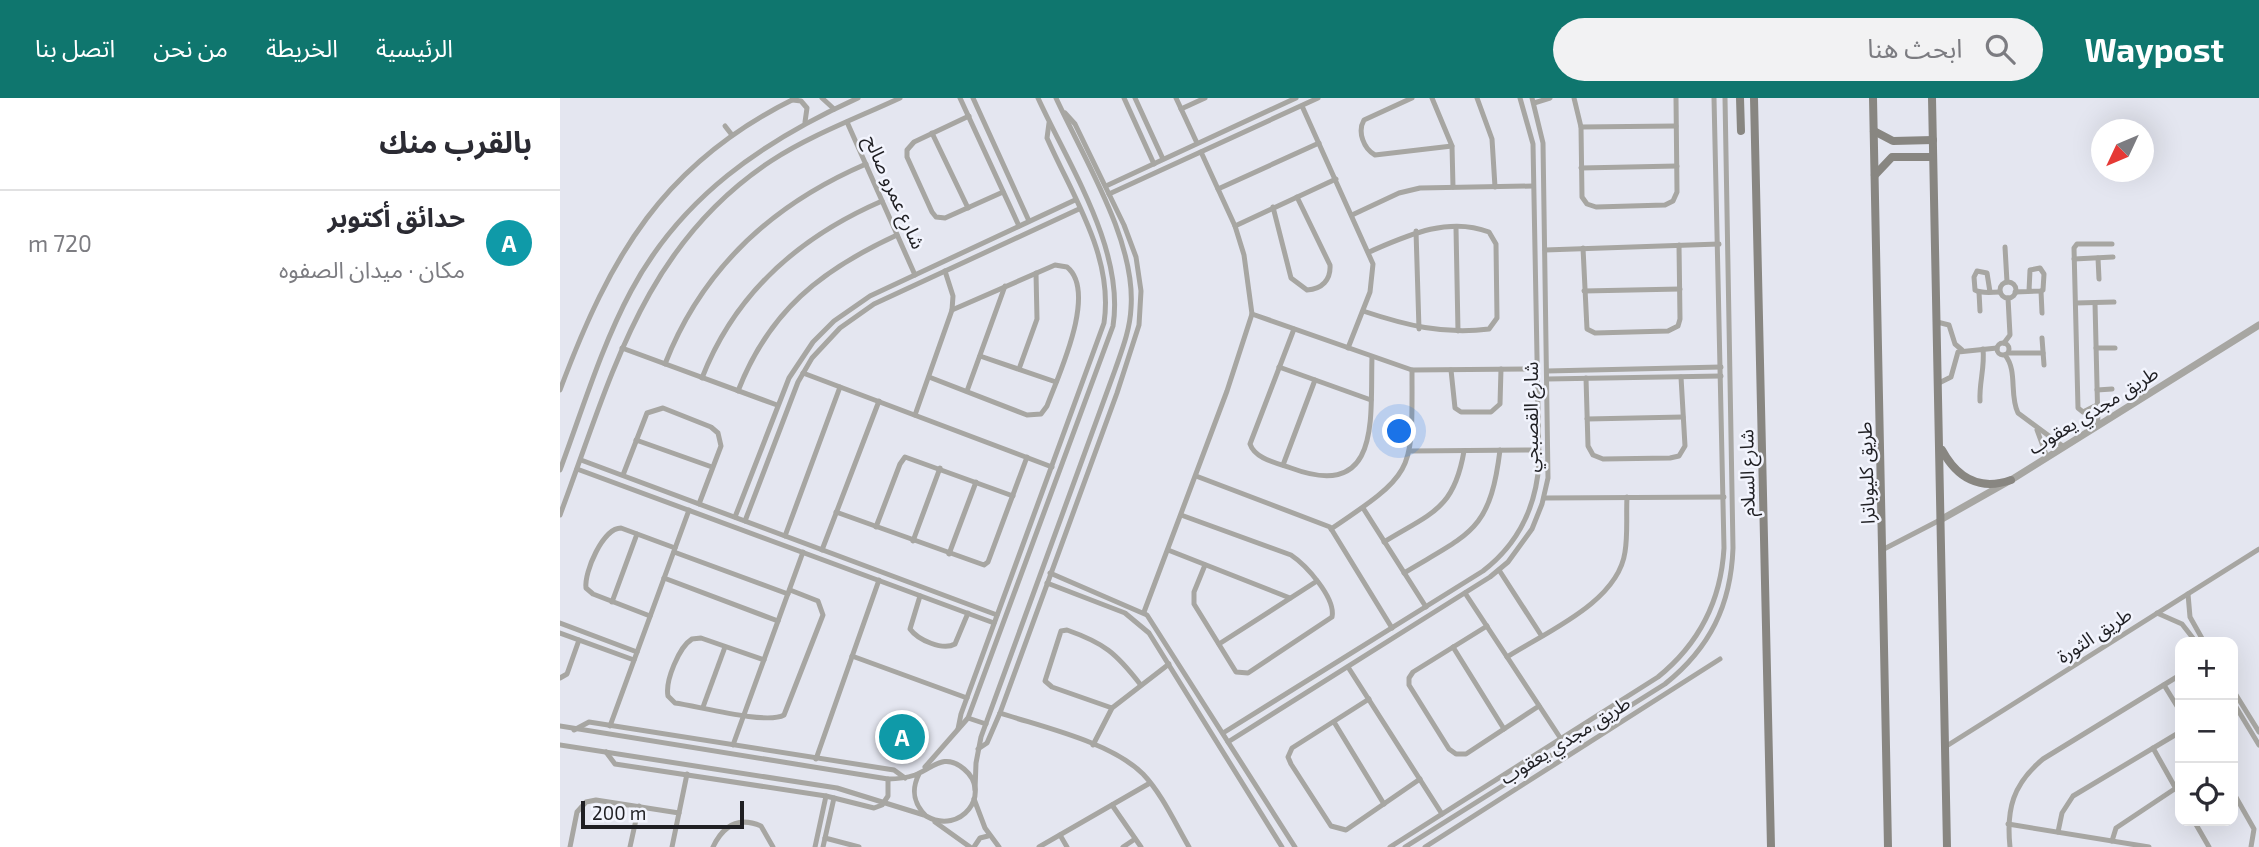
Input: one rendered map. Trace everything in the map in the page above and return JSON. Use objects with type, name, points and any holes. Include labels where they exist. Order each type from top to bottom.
[{"type":"main road","points":[[1740,98],[1741,131]]},
{"type":"main road","name":"شارع السلام","points":[[1754,98],[1771,847]]},
{"type":"main road","name":"طريق كليوباترا","points":[[1873,98],[1888,847]]},
{"type":"main road","points":[[1932,98],[1947,847]]},
{"type":"main road","points":[[1874,131],[1893,141],[1933,140]]},
{"type":"main road","points":[[1874,177],[1885,161],[1892,157],[1933,157]]},
{"type":"main road","points":[[1940,448],[1952,467],[1969,480],[1990,485],[2011,480]]},
{"type":"street","points":[[822,98],[834,109]]},
{"type":"street","points":[[560,470],[631,292],[675,226],[731,170],[803,124],[858,98]]},
{"type":"street","points":[[560,515],[622,348],[671,255],[709,213],[770,162],[900,98]]},
{"type":"street","points":[[960,98],[1019,226]]},
{"type":"street","points":[[973,98],[1029,221]]},
{"type":"street","points":[[988,836],[979,838],[972,847],[929,818],[915,801],[915,782],[968,718],[1099,366],[1113,326],[1116,296],[1114,271],[1104,238],[1038,98]]},
{"type":"street","points":[[560,745],[837,788],[885,801],[941,822],[958,819],[971,807],[978,750],[986,724],[1109,389],[1129,325],[1131,280],[1117,229],[1056,98]]},
{"type":"street","points":[[1124,98],[1154,164]]},
{"type":"street","points":[[1135,98],[1163,159]]},
{"type":"street","points":[[1176,98],[1197,143]]},
{"type":"street","points":[[1181,109],[1205,98]]},
{"type":"street","points":[[1105,186],[1296,98]]},
{"type":"street","points":[[1109,194],[1318,98]]},
{"type":"street","points":[[1412,98],[1364,120],[1361,133],[1368,150],[1375,155],[1452,146]]},
{"type":"street","points":[[1432,98],[1452,146],[1453,187]]},
{"type":"street","points":[[1477,98],[1492,139],[1495,187]]},
{"type":"street","name":"شارع القصبجي","points":[[1223,733],[1493,563],[1517,535],[1533,500],[1539,450],[1531,131],[1520,98]]},
{"type":"street","points":[[1533,101],[1550,98]]},
{"type":"street","points":[[1574,98],[1581,127],[1582,197],[1587,204],[1653,206],[1670,204],[1676,197],[1676,98]]},
{"type":"street","points":[[1390,847],[1658,677],[1683,654],[1710,613],[1723,565],[1724,497],[1714,98]]},
{"type":"street","points":[[1405,847],[1665,684],[1691,661],[1720,618],[1732,566],[1725,98]]},
{"type":"street","points":[[560,390],[595,302],[621,253],[673,187],[732,135],[794,99],[801,101],[807,108],[808,117],[803,124]]},
{"type":"street","name":"شارع القصبجي","points":[[1228,742],[1499,570],[1532,530],[1544,498],[1548,464],[1543,143],[1533,101]]},
{"type":"street","points":[[1302,106],[1369,252],[1373,279],[1348,348]]},
{"type":"street","points":[[978,750],[987,743],[1000,713],[1117,393],[1139,325],[1139,274],[1124,225],[1075,124],[1062,112]]},
{"type":"street","points":[[968,116],[911,144],[907,153],[932,212],[942,219],[1003,192]]},
{"type":"street","points":[[1252,118],[1256,127]]},
{"type":"street","name":"شارع عمرو صالح","points":[[847,122],[915,275]]},
{"type":"street","points":[[958,731],[967,698],[1104,323],[1106,285],[1094,242],[1047,138],[1049,123]]},
{"type":"street","points":[[725,126],[732,135]]},
{"type":"street","points":[[1581,127],[1676,126]]},
{"type":"street","points":[[932,133],[968,208]]},
{"type":"street","points":[[1218,189],[1319,143]]},
{"type":"street","points":[[1144,612],[1196,476],[1252,314],[1244,255],[1235,226],[1201,152]]},
{"type":"street","points":[[665,364],[698,298],[742,245],[798,198],[866,164]]},
{"type":"street","points":[[1581,168],[1677,166]]},
{"type":"street","points":[[1717,167],[1726,166]]},
{"type":"street","points":[[1121,179],[1125,187]]},
{"type":"street","points":[[1235,226],[1336,179]]},
{"type":"street","points":[[1352,215],[1409,190],[1533,186]]},
{"type":"street","points":[[1273,207],[1291,278],[1307,290],[1321,286],[1329,275],[1330,265],[1297,197]]},
{"type":"street","points":[[735,517],[777,405],[796,365],[823,331],[857,303],[1075,200]]},
{"type":"street","points":[[702,378],[720,337],[762,280],[817,234],[882,201]]},
{"type":"street","points":[[1061,206],[1065,215]]},
{"type":"street","points":[[745,521],[803,373],[822,346],[851,319],[874,304],[1079,209]]},
{"type":"street","points":[[1117,229],[1124,225]]},
{"type":"street","points":[[1363,311],[1419,329],[1489,329],[1497,321],[1496,244],[1493,235],[1485,230],[1456,228],[1416,231],[1369,252]]},
{"type":"street","points":[[1456,228],[1458,331]]},
{"type":"street","points":[[1416,231],[1419,329]]},
{"type":"street","points":[[738,391],[766,335],[807,288],[841,263],[897,235]]},
{"type":"street","points":[[1094,242],[1104,238]]},
{"type":"street","points":[[1545,250],[1719,244]]},
{"type":"street","points":[[2097,405],[2083,412],[2078,408],[2074,259],[2077,244],[2112,244]]},
{"type":"street","points":[[1583,248],[1585,325],[1595,333],[1672,330],[1680,323],[1679,245]]},
{"type":"street","points":[[975,247],[978,256]]},
{"type":"street","points":[[2005,247],[2007,282]]},
{"type":"street","points":[[2074,259],[2113,257]]},
{"type":"street","points":[[2098,258],[2099,279]]},
{"type":"street","points":[[929,377],[1037,416],[1045,411],[1074,328],[1078,294],[1075,277],[1067,267],[1055,265],[953,310]]},
{"type":"street","points":[[2029,291],[2029,274],[2036,267],[2044,274],[2041,291],[2042,313]]},
{"type":"street","points":[[1990,292],[1989,276],[1981,270],[1974,277],[1974,288],[1979,292],[1990,292],[2000,292],[2008,298]]},
{"type":"street","points":[[915,415],[953,310],[953,296],[945,271]]},
{"type":"street","points":[[1019,369],[1037,319],[1036,273]]},
{"type":"street","points":[[2007,282],[2013,285],[2015,292]]},
{"type":"street","points":[[2000,292],[2007,282]]},
{"type":"street","points":[[967,391],[1005,286]]},
{"type":"street","points":[[1584,291],[1680,289]]},
{"type":"street","points":[[2008,298],[2015,292],[2041,291]]},
{"type":"street","points":[[1979,292],[1980,311]]},
{"type":"street","points":[[1939,383],[1951,377],[1955,356],[1962,350],[1997,348],[2004,343],[2010,335],[2008,298]]},
{"type":"street","points":[[2076,303],[2114,302]]},
{"type":"street","points":[[2095,303],[2098,426]]},
{"type":"street","points":[[1252,314],[1412,370],[1537,369]]},
{"type":"street","points":[[1937,322],[1949,325],[1955,344],[1962,350]]},
{"type":"street","points":[[1129,325],[1139,325]]},
{"type":"street","name":"طريق مجدي يعقوب","points":[[1942,519],[2011,480],[2259,325]]},
{"type":"street","points":[[1536,328],[1547,328]]},
{"type":"street","points":[[1294,329],[1250,444],[1256,455],[1315,477],[1329,477],[1349,470],[1365,453],[1369,442],[1371,357]]},
{"type":"street","points":[[2042,338],[2044,365]]},
{"type":"street","points":[[2004,343],[2008,346],[2006,354],[2011,365],[2016,410],[2037,430],[2064,447]]},
{"type":"street","points":[[622,348],[777,405]]},
{"type":"street","points":[[1997,348],[2000,355],[2043,353]]},
{"type":"street","points":[[2096,348],[2115,348]]},
{"type":"street","points":[[1980,401],[1979,381],[1985,371],[1983,349]]},
{"type":"street","points":[[980,356],[1056,382]]},
{"type":"street","points":[[1099,366],[1115,370]]},
{"type":"street","points":[[1279,367],[1371,400]]},
{"type":"street","points":[[1547,371],[1721,367]]},
{"type":"street","points":[[1451,370],[1455,408],[1461,412],[1492,412],[1500,404],[1501,369]]},
{"type":"street","points":[[1331,529],[1396,482],[1410,452],[1412,370]]},
{"type":"street","points":[[803,373],[1052,467]]},
{"type":"street","points":[[1547,379],[1721,376]]},
{"type":"street","points":[[1586,378],[1588,446],[1598,458],[1671,458],[1683,452],[1681,377]]},
{"type":"street","points":[[1283,465],[1315,380]]},
{"type":"street","points":[[1093,383],[1102,384],[1109,389]]},
{"type":"street","points":[[785,536],[840,387]]},
{"type":"street","points":[[2097,390],[2112,389]]},
{"type":"street","points":[[587,399],[601,405]]},
{"type":"street","points":[[822,550],[879,401]]},
{"type":"street","points":[[623,475],[647,413],[663,408],[715,429],[721,446],[699,504]]},
{"type":"street","points":[[1587,419],[1683,417]]},
{"type":"street","points":[[2037,430],[2047,457]]},
{"type":"street","points":[[765,437],[775,440]]},
{"type":"street","points":[[1062,438],[1072,442]]},
{"type":"street","points":[[636,440],[712,467]]},
{"type":"street","points":[[1404,573],[1462,538],[1478,523],[1492,499],[1500,450]]},
{"type":"street","points":[[1410,452],[1539,450]]},
{"type":"street","points":[[1384,542],[1445,502],[1460,479],[1464,451]]},
{"type":"street","points":[[876,527],[902,460],[910,457],[1013,496]]},
{"type":"street","points":[[836,512],[978,566],[986,564],[1027,457]]},
{"type":"street","points":[[581,460],[998,615]]},
{"type":"street","points":[[1723,463],[1732,462]]},
{"type":"street","points":[[577,468],[994,623]]},
{"type":"street","points":[[913,541],[940,468]]},
{"type":"street","points":[[602,478],[605,469]]},
{"type":"street","points":[[1078,472],[1087,474]]},
{"type":"street","points":[[1196,476],[1331,529],[1392,628]]},
{"type":"street","points":[[949,554],[976,482]]},
{"type":"street","points":[[657,498],[661,489]]},
{"type":"street","points":[[1544,498],[1724,497]]},
{"type":"street","points":[[1507,657],[1601,597],[1617,576],[1625,552],[1627,498]]},
{"type":"street","points":[[740,503],[750,507]]},
{"type":"street","points":[[1038,505],[1046,508]]},
{"type":"street","points":[[1363,508],[1426,607]]},
{"type":"street","points":[[610,726],[689,510]]},
{"type":"street","points":[[1181,515],[1291,555],[1302,563],[1317,581],[1333,613],[1330,620],[1317,629],[1244,674],[1233,669],[1194,604],[1194,592],[1205,565]]},
{"type":"street","points":[[1884,549],[1942,519]]},
{"type":"street","points":[[650,617],[589,592],[586,579],[608,531],[621,528],[674,550],[818,601],[823,615],[787,711],[774,718],[671,700],[667,686],[688,641],[701,638],[764,660]]},
{"type":"street","points":[[612,602],[637,534]]},
{"type":"street","name":"طريق الثورة","points":[[1945,747],[2259,549]]},
{"type":"street","points":[[1168,550],[1290,598]]},
{"type":"street","points":[[733,746],[803,552]]},
{"type":"street","points":[[850,570],[853,561]]},
{"type":"street","points":[[1499,570],[1541,635]]},
{"type":"street","points":[[1050,573],[1144,612],[1166,640],[1295,847]]},
{"type":"street","points":[[664,578],[778,621]]},
{"type":"street","points":[[1062,589],[1066,579]]},
{"type":"street","points":[[816,759],[879,580]]},
{"type":"street","points":[[1219,644],[1317,581]]},
{"type":"street","points":[[1047,583],[1132,617],[1149,634],[1193,700],[1280,844],[1270,847]]},
{"type":"street","points":[[1465,593],[1561,739]]},
{"type":"street","points":[[2188,593],[2187,608],[2194,637]]},
{"type":"street","points":[[920,596],[910,628],[914,634],[942,646],[955,643],[968,613]]},
{"type":"street","points":[[981,618],[984,610]]},
{"type":"street","points":[[2157,613],[2177,621],[2199,637]]},
{"type":"street","points":[[560,624],[637,652]]},
{"type":"street","points":[[1021,626],[1030,628]]},
{"type":"street","points":[[1487,626],[1413,672],[1408,681],[1449,749],[1456,754],[1466,754],[1539,706]]},
{"type":"street","points":[[1112,708],[1052,687],[1045,681],[1062,631],[1067,630],[1103,644],[1119,657],[1140,684]]},
{"type":"street","points":[[560,633],[634,660]]},
{"type":"street","points":[[560,678],[567,674],[579,640]]},
{"type":"street","points":[[987,643],[995,646]]},
{"type":"street","points":[[1363,646],[1368,654]]},
{"type":"street","points":[[703,707],[725,647]]},
{"type":"street","points":[[1453,647],[1504,729]]},
{"type":"street","points":[[852,656],[967,698]]},
{"type":"street","name":"طريق مجدي يعقوب","points":[[1425,847],[1720,659]]},
{"type":"street","points":[[1093,745],[1112,708],[1169,664]]},
{"type":"street","points":[[1348,667],[1442,814]]},
{"type":"street","points":[[2010,847],[2009,807],[2016,788],[2027,772],[2043,759],[2175,678]]},
{"type":"street","points":[[2164,685],[2175,703]]},
{"type":"street","points":[[1193,700],[1198,692]]},
{"type":"street","points":[[1630,695],[1635,703]]},
{"type":"street","points":[[1369,699],[1292,748],[1289,754],[1291,764],[1334,829],[1346,830],[1420,779]]},
{"type":"street","points":[[2237,700],[2259,745]]},
{"type":"street","points":[[2238,707],[2259,732]]},
{"type":"street","points":[[1000,713],[1093,745],[1130,765],[1150,783],[1189,847]]},
{"type":"street","points":[[968,718],[986,724]]},
{"type":"street","points":[[574,730],[589,722],[894,770],[905,778]]},
{"type":"street","points":[[1334,722],[1384,804]]},
{"type":"street","points":[[1239,724],[1244,732]]},
{"type":"street","points":[[560,726],[888,779],[919,774]]},
{"type":"street","points":[[650,742],[652,732]]},
{"type":"street","points":[[2058,832],[2062,813],[2074,796],[2175,735]]},
{"type":"street","points":[[695,749],[697,740]]},
{"type":"street","points":[[2153,748],[2175,787]]},
{"type":"street","points":[[606,752],[615,764],[826,796],[874,808],[885,801],[889,791],[888,779]]},
{"type":"street","points":[[925,767],[943,761],[961,766],[973,781],[975,790]]},
{"type":"street","points":[[681,847],[672,846],[687,774]]},
{"type":"street","points":[[1500,777],[1505,784]]},
{"type":"street","points":[[778,788],[779,779]]},
{"type":"street","points":[[1039,847],[1150,783]]},
{"type":"street","points":[[2112,841],[2116,828],[2175,790]]},
{"type":"street","points":[[815,847],[826,796]]},
{"type":"street","points":[[823,847],[834,798]]},
{"type":"street","points":[[974,799],[988,836],[999,847]]},
{"type":"street","points":[[2238,801],[2254,829],[2251,847]]},
{"type":"street","points":[[570,847],[577,812],[586,802],[639,806],[679,813]]},
{"type":"street","points":[[1112,805],[1141,847]]},
{"type":"street","points":[[630,847],[639,806]]},
{"type":"street","points":[[713,847],[725,827],[743,821],[761,826],[774,847]]},
{"type":"street","points":[[2008,824],[2149,847]]},
{"type":"street","points":[[2197,826],[2209,847]]},
{"type":"street","points":[[1060,835],[1067,847]]},
{"type":"street","points":[[825,838],[859,847]]},
{"type":"street","points":[[1123,847],[1135,839]]},
{"type":"street","points":[[960,840],[961,847]]},
{"type":"place","name":"حدائق أكتوبر","points":[[902,737]]}]
